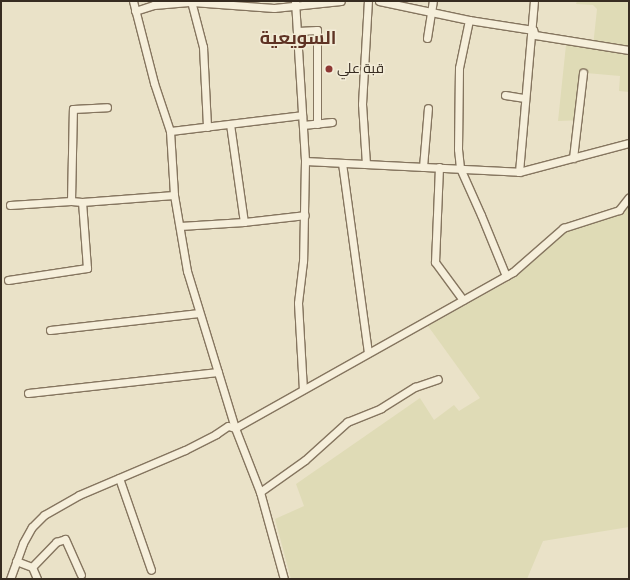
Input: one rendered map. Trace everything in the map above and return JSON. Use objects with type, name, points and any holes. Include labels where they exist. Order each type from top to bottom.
[{"type":"street","points":[[133,1],[154,83],[170,131],[174,195],[187,271],[235,428],[260,492],[284,579]]},
{"type":"street","points":[[135,11],[154,5],[192,1],[274,8],[295,3],[341,1]]},
{"type":"street","points":[[192,1],[203,47],[207,127]]},
{"type":"street","points":[[366,164],[362,104],[368,1]]},
{"type":"street","points":[[379,1],[468,20],[533,30]]},
{"type":"street","points":[[427,38],[433,1]]},
{"type":"street","points":[[520,172],[525,98],[533,30],[534,1]]},
{"type":"street","points":[[295,3],[298,31],[305,161],[303,260],[298,303],[303,389]]},
{"type":"street","points":[[468,20],[459,68],[458,149],[460,168],[506,276]]},
{"type":"street","points":[[298,31],[317,30],[317,124]]},
{"type":"street","points":[[533,30],[535,35],[629,50]]},
{"type":"street","points":[[573,158],[583,73]]},
{"type":"street","points":[[505,95],[525,98]]},
{"type":"street","points":[[71,201],[73,109],[107,107]]},
{"type":"street","points":[[423,166],[428,108]]},
{"type":"street","points":[[170,131],[302,115]]},
{"type":"street","points":[[303,125],[332,122]]},
{"type":"street","points":[[230,124],[244,222]]},
{"type":"street","points":[[305,161],[520,172],[629,143]]},
{"type":"street","points":[[342,163],[368,352]]},
{"type":"street","points":[[439,167],[435,262],[462,300]]},
{"type":"street","points":[[10,205],[71,201],[82,202],[174,195]]},
{"type":"street","points":[[10,579],[23,543],[32,527],[44,515],[79,496],[185,450],[228,426],[235,428],[513,272],[562,228],[619,210],[629,197]]},
{"type":"street","points":[[8,280],[87,268],[82,202]]},
{"type":"street","points":[[180,226],[244,222],[305,215]]},
{"type":"street","points":[[50,330],[199,313]]},
{"type":"street","points":[[28,393],[218,372]]},
{"type":"street","points":[[260,492],[305,460],[347,422],[381,408],[415,387],[438,379]]},
{"type":"street","points":[[119,478],[151,570]]},
{"type":"street","points":[[32,566],[56,542],[64,539],[81,575]]},
{"type":"street","points":[[16,561],[32,566]]},
{"type":"street","points":[[32,566],[37,579]]},
{"type":"shaded area","points":[[577,1],[629,1],[629,92],[619,91],[620,76],[586,73],[583,120],[558,121],[566,45],[593,46],[597,9],[593,5],[576,4]]},
{"type":"shaded area","points":[[629,205],[629,527],[543,541],[527,579],[291,579],[275,519],[304,506],[296,484],[420,398],[434,420],[454,405],[459,411],[480,398],[428,326],[516,277],[566,232],[622,212]]},
{"type":"place","name":"قبة علي","points":[[329,69]]},
{"type":"district","name":"السويعية","points":[[298,38]]}]
